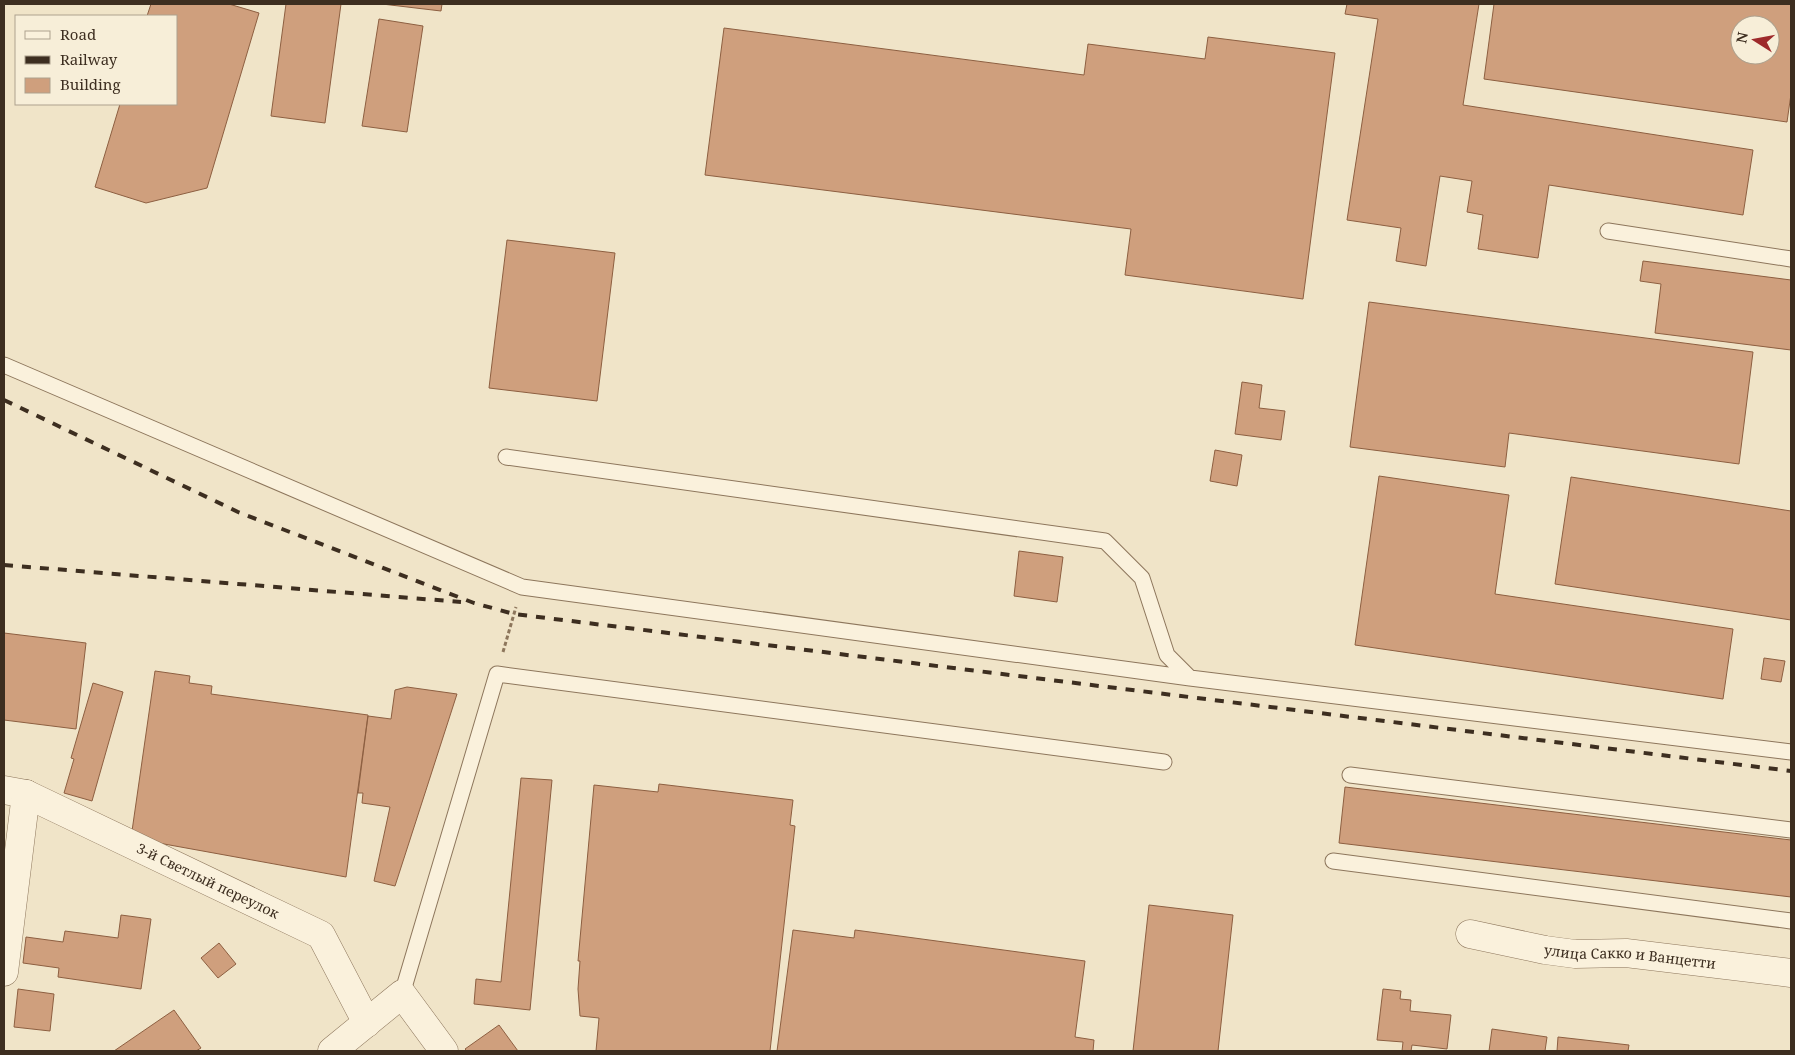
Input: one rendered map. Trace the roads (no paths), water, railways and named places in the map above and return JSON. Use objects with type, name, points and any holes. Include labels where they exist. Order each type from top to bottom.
[{"type":"street","points":[[4,972],[15,792]]},
{"type":"street","name":"3-й Светлый переулок","points":[[15,792],[321,935],[367,1023]]},
{"type":"street","name":"улица Сакко и Ванцетти","points":[[1470,934],[1568,953],[1626,953],[1791,973]]},
{"type":"street","points":[[332,1051],[402,994],[444,1051]]},
{"type":"lane","points":[[1608,231],[1791,259]]},
{"type":"lane","points":[[4,365],[522,587],[1190,678],[1791,752]]},
{"type":"lane","points":[[506,457],[1105,541],[1142,578],[1167,655],[1190,678]]},
{"type":"lane","points":[[402,994],[497,674],[1164,762]]},
{"type":"lane","points":[[1350,775],[1791,830]]},
{"type":"lane","points":[[1333,861],[1791,922]]},
{"type":"railway","points":[[4,400],[238,512],[474,603],[514,614],[1791,771]]},
{"type":"railway","points":[[4,565],[461,602]]}]
